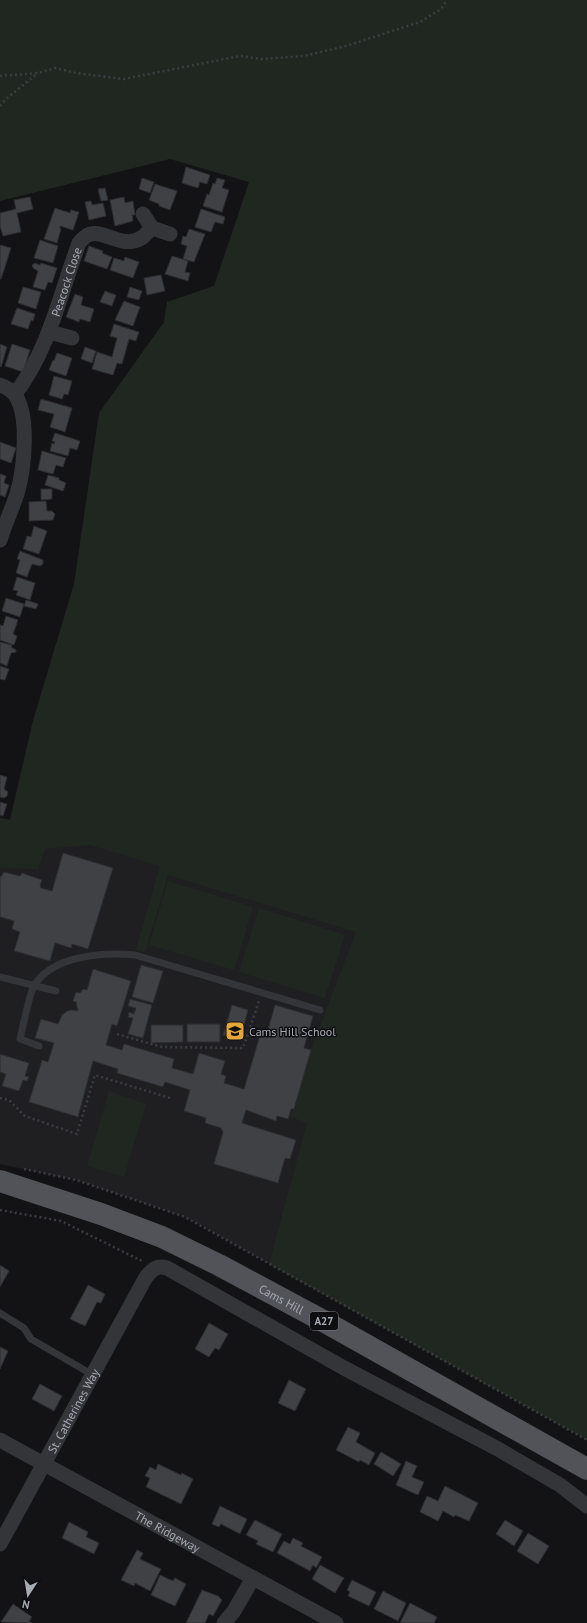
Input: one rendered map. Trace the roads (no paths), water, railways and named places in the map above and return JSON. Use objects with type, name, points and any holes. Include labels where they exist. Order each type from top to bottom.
[{"type":"main road","name":"Cams Hill","points":[[0,1181],[101,1214],[162,1237],[219,1265],[334,1327],[587,1469]]},
{"type":"main road","name":"Cams Hill","points":[[0,1190],[49,1198]]},
{"type":"street","points":[[143,214],[152,228],[170,234]]},
{"type":"street","name":"Peacock Close","points":[[15,394],[31,372],[49,332],[76,251],[84,236],[96,232],[117,240],[132,241],[143,237],[152,228]]},
{"type":"street","name":"Peacock Close","points":[[49,332],[72,338]]},
{"type":"street","points":[[0,384],[15,394],[19,404],[22,416],[24,448],[23,464],[17,493],[1,536]]},
{"type":"street","name":"St. Catherines Way","points":[[0,1544],[151,1272],[159,1266],[167,1268],[344,1368],[498,1449],[560,1485],[587,1506]]},
{"type":"street","name":"The Ridgeway","points":[[0,1440],[336,1623]]},
{"type":"street","points":[[224,1623],[234,1611],[253,1578]]},
{"type":"lane","points":[[39,1046],[20,1039],[34,986],[43,975],[71,960],[113,953],[135,955],[320,1010]]},
{"type":"lane","points":[[0,977],[56,991]]},
{"type":"lane","points":[[0,1313],[24,1328],[31,1339],[93,1375]]},
{"type":"place","name":"Cams Hill School","points":[[235,1031]]}]
